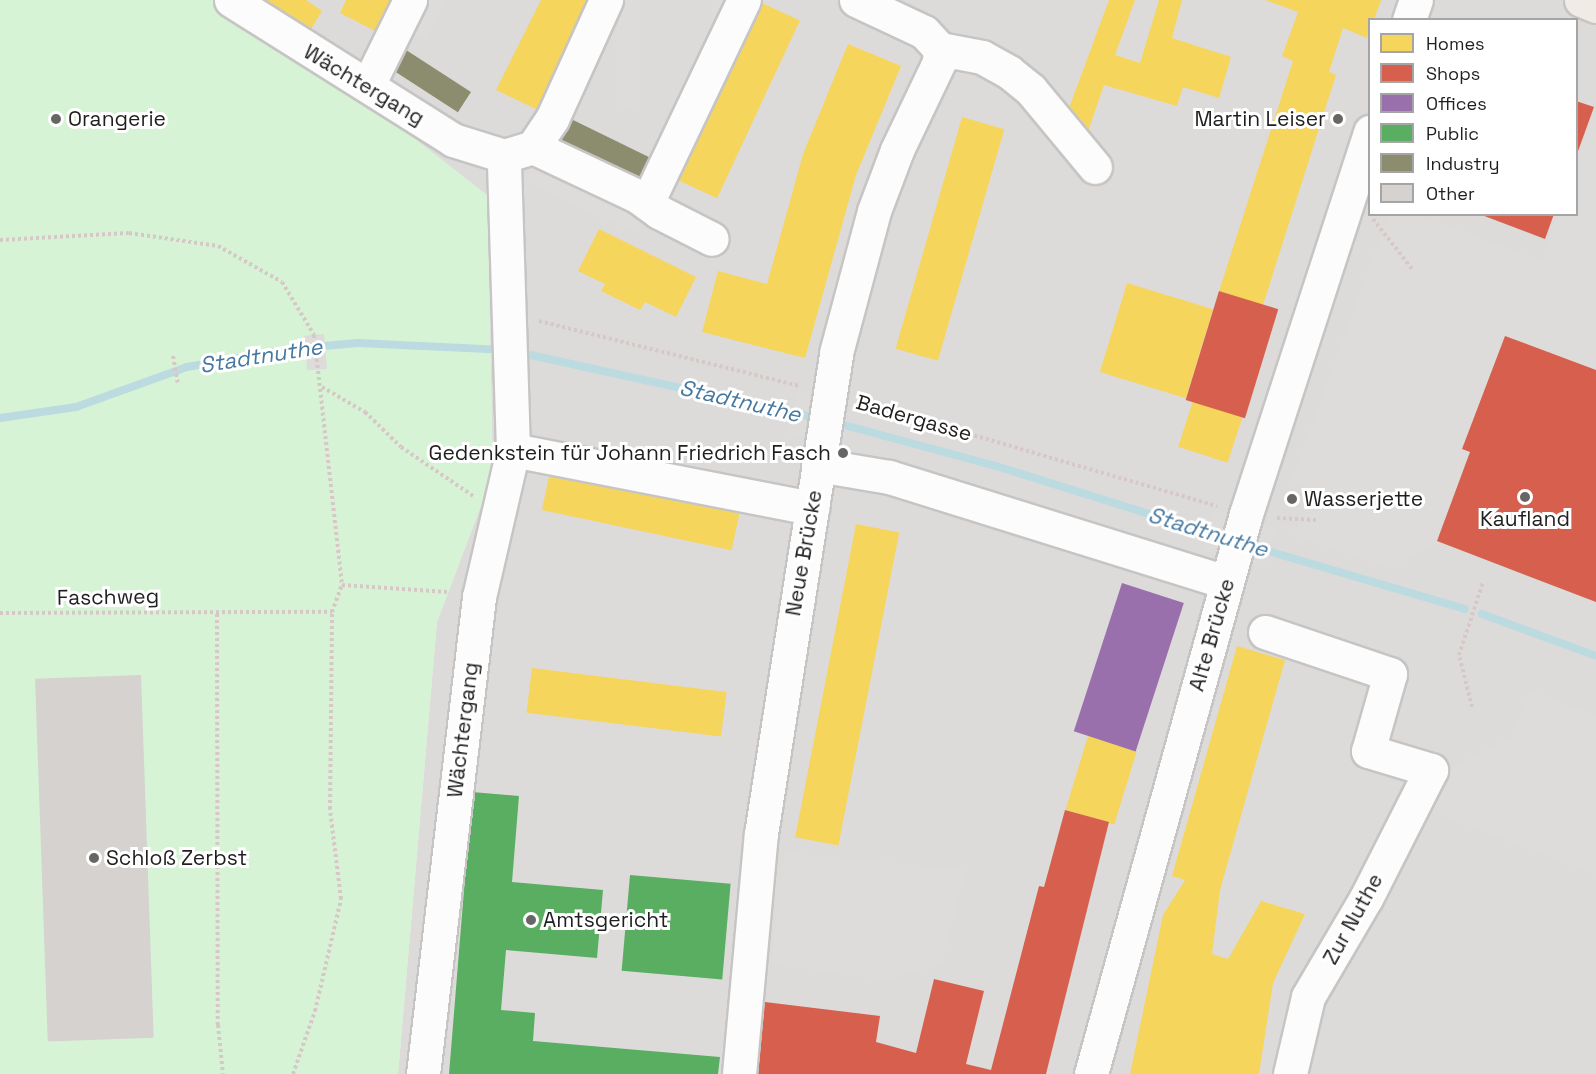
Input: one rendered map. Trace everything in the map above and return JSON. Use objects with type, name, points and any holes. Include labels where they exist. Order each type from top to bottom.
[{"type":"main road","points":[[1581,0],[1596,6]]},
{"type":"street","name":"Wächtergang","points":[[231,0],[300,46],[368,85],[453,140],[519,152],[511,318],[513,450],[479,597],[423,1074]]},
{"type":"street","points":[[368,85],[410,0]]},
{"type":"street","points":[[606,0],[552,119],[519,152],[647,203],[712,239]]},
{"type":"street","points":[[647,203],[744,0]]},
{"type":"street","points":[[856,0],[924,32],[940,49],[982,57],[1009,72],[1031,90],[1095,166]]},
{"type":"street","points":[[1410,18],[1416,0]]},
{"type":"street","name":"Neue Brücke","points":[[739,1074],[761,834],[828,396],[853,281],[874,211],[897,150],[939,62],[940,49]]},
{"type":"street","name":"Alte Brücke","points":[[1091,1074],[1245,517],[1368,138]]},
{"type":"street","points":[[513,450],[812,508]]},
{"type":"street","points":[[820,454],[1089,540],[1230,570]]},
{"type":"street","name":"Zur Nuthe","points":[[1265,632],[1389,674],[1368,751],[1431,770],[1366,898],[1308,997],[1290,1074]]},
{"type":"path","points":[[1372,216],[1413,270]]},
{"type":"path","points":[[0,240],[129,234],[218,246],[282,282],[314,335],[342,585],[332,612],[330,809],[341,899],[315,1011],[293,1074]]},
{"type":"path","name":"Badergasse","points":[[511,318],[828,396],[1245,517],[1316,520]]},
{"type":"path","points":[[173,356],[178,383]]},
{"type":"path","points":[[321,387],[365,412],[434,473],[464,492],[500,508]]},
{"type":"path","points":[[1473,707],[1459,655],[1483,582]]},
{"type":"path","points":[[342,585],[479,597]]},
{"type":"path","name":"Faschweg","points":[[0,613],[332,612]]},
{"type":"path","points":[[217,614],[218,1025],[223,1074]]},
{"type":"shaded area","points":[[213,0],[1596,0],[1596,1074],[398,1074],[437,622],[493,474],[487,195]]},
{"type":"shaded area","points":[[421,0],[446,0],[426,39],[406,29]]},
{"type":"shaded area","points":[[617,0],[639,0],[639,110],[617,110]]},
{"type":"shaded area","points":[[712,0],[733,0],[733,159],[712,159]]},
{"type":"shaded area","points":[[1596,109],[1596,370],[1505,336],[1462,449],[1470,452],[1437,541],[1394,568],[1294,535],[1313,488],[1292,481],[1389,216],[1419,216],[1541,261],[1557,216],[1578,216],[1578,159]]},
{"type":"shaded area","points":[[534,163],[646,215],[638,234],[526,181]]},
{"type":"shaded area","points":[[1531,692],[1596,716],[1596,874],[1428,810],[1453,766],[1510,738]]},
{"type":"shaded area","points":[[784,853],[966,870],[941,964],[885,980],[772,964]]},
{"type":"green space","points":[[0,0],[213,0],[373,106],[487,195],[493,474],[437,622],[398,1074],[0,1074]]},
{"type":"pier","points":[[324,334],[327,369],[307,371],[304,336]]},
{"type":"pier","points":[[798,390],[848,405],[843,447],[789,434]]},
{"type":"pier","points":[[1214,511],[1276,529],[1264,568],[1203,550]]},
{"type":"building: Homes","points":[[254,0],[306,0],[322,11],[306,37]]},
{"type":"building: Homes","points":[[346,0],[397,0],[381,34],[340,13]]},
{"type":"building: Homes","points":[[541,0],[593,0],[538,110],[496,90]]},
{"type":"building: Homes","points":[[1109,0],[1135,0],[1115,55],[1140,63],[1159,0],[1182,0],[1172,38],[1231,57],[1219,98],[1183,87],[1177,106],[1104,85],[1086,137],[1066,116]]},
{"type":"building: Homes","points":[[1265,0],[1381,0],[1375,18],[1368,18],[1367,38],[1343,28],[1329,72],[1336,75],[1263,305],[1219,291],[1293,61],[1282,56],[1298,12]]},
{"type":"building: Homes","points":[[760,2],[800,21],[717,198],[677,180]]},
{"type":"building: Homes","points":[[848,44],[901,66],[856,175],[805,358],[702,332],[718,271],[767,284],[803,154]]},
{"type":"building: Homes","points":[[962,117],[1004,129],[938,361],[896,349]]},
{"type":"building: Homes","points":[[599,229],[696,277],[676,317],[645,302],[640,310],[601,291],[605,284],[578,271]]},
{"type":"building: Homes","points":[[1127,283],[1213,309],[1186,398],[1100,372]]},
{"type":"building: Homes","points":[[1193,401],[1242,417],[1228,463],[1178,447]]},
{"type":"building: Homes","points":[[551,467],[741,507],[732,550],[542,510]]},
{"type":"building: Homes","points":[[856,524],[899,532],[838,846],[795,837]]},
{"type":"building: Homes","points":[[1237,646],[1285,660],[1220,890],[1212,954],[1228,959],[1261,901],[1305,914],[1273,983],[1259,1074],[1130,1074],[1163,915],[1185,880],[1172,876]]},
{"type":"building: Homes","points":[[532,668],[727,692],[721,737],[527,713]]},
{"type":"building: Homes","points":[[1088,736],[1137,751],[1114,825],[1065,810]]},
{"type":"building: Shops","points":[[1578,102],[1594,107],[1578,151]]},
{"type":"building: Shops","points":[[1484,216],[1553,216],[1545,239]]},
{"type":"building: Shops","points":[[1219,291],[1278,309],[1245,418],[1186,400]]},
{"type":"building: Shops","name":"Kaufland","points":[[1505,336],[1596,370],[1596,602],[1437,541],[1470,452],[1462,449]]},
{"type":"building: Shops","points":[[1065,810],[1109,822],[1046,1074],[758,1074],[765,1002],[880,1016],[876,1042],[916,1053],[934,979],[984,991],[966,1064],[991,1070],[1039,886],[1044,887]]},
{"type":"building: Offices","points":[[1122,583],[1184,603],[1136,751],[1074,731]]},
{"type":"building: Public","name":"Amtsgericht","points":[[472,792],[519,796],[512,882],[603,890],[597,958],[506,950],[501,1010],[535,1013],[533,1041],[720,1057],[718,1074],[449,1074]]},
{"type":"building: Public","name":"Amtsgericht","points":[[630,875],[731,884],[722,979],[622,971]]},
{"type":"building: Industry","points":[[403,48],[471,92],[458,112],[390,68]]},
{"type":"building: Industry","points":[[569,118],[658,161],[647,184],[558,140]]},
{"type":"building: Other","name":"Schloß Zerbst","points":[[141,675],[154,1038],[48,1041],[35,679]]},
{"type":"waterway","name":"Stadtnuthe","points":[[0,418],[76,407],[187,367],[289,349],[358,343],[504,350]]},
{"type":"waterway","name":"Stadtnuthe","points":[[517,352],[821,419]]},
{"type":"waterway","name":"Stadtnuthe","points":[[833,422],[996,466],[1232,540]]},
{"type":"waterway","name":"Stadtnuthe","points":[[1244,544],[1465,609]]},
{"type":"waterway","name":"Stadtnuthe","points":[[1482,614],[1596,656]]},
{"type":"place","name":"Orangerie","points":[[56,119]]},
{"type":"place","name":"Martin Leiser","points":[[1338,119]]},
{"type":"place","name":"Gedenkstein für Johann Friedrich Fasch","points":[[843,453]]},
{"type":"place","name":"Kaufland","points":[[1525,497]]},
{"type":"place","name":"Wasserjette","points":[[1292,499]]},
{"type":"place","name":"Schloß Zerbst","points":[[94,858]]},
{"type":"place","name":"Amtsgericht","points":[[531,920]]}]
